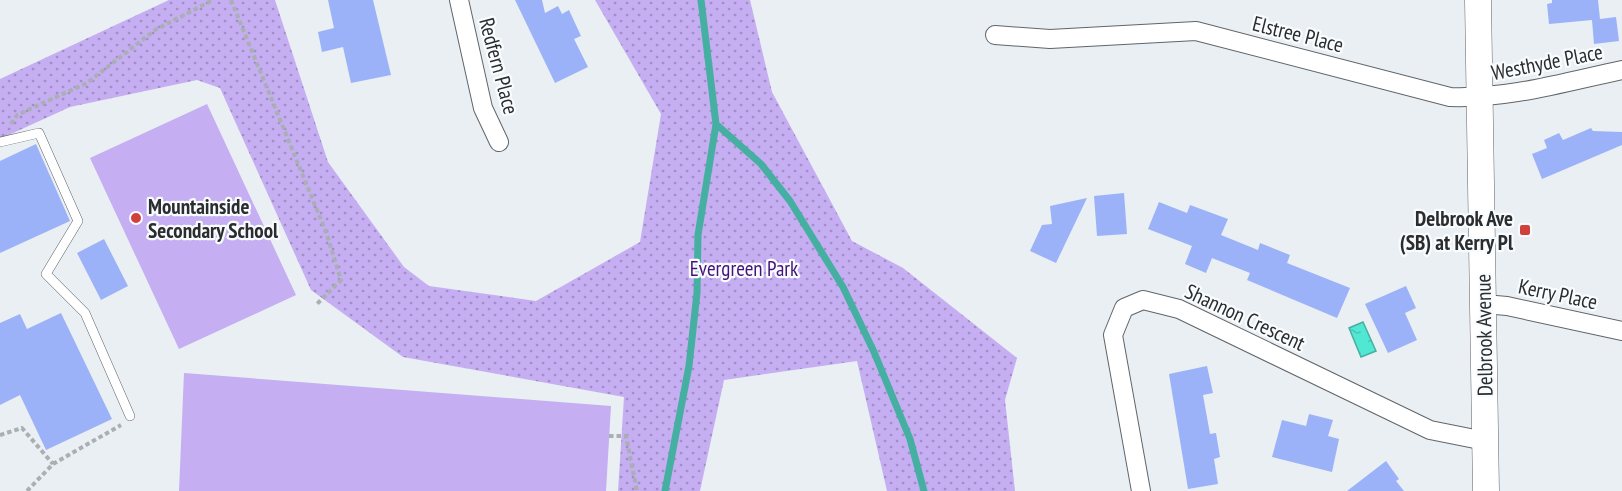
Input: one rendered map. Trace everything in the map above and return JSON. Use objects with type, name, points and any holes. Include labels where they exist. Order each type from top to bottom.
[{"type":"street","name":"Redfern Place","points":[[459,0],[483,108],[499,142]]},
{"type":"street","name":"Delbrook Avenue","points":[[1478,0],[1486,491]]},
{"type":"street","name":"Elstree Place","points":[[995,35],[1050,39],[1196,31],[1450,97],[1480,98]]},
{"type":"street","name":"Westhyde Place","points":[[1480,98],[1622,70]]},
{"type":"street","name":"Shannon Crescent","points":[[1141,491],[1113,335],[1124,308],[1143,300],[1179,309],[1430,430],[1485,441]]},
{"type":"street","name":"Kerry Place","points":[[1484,304],[1507,306],[1622,332]]},
{"type":"lane","points":[[0,142],[39,133],[78,221],[46,274],[85,313],[130,416]]},
{"type":"path","points":[[6,131],[17,115],[87,83],[155,30],[213,0]]},
{"type":"path","points":[[231,0],[326,232],[341,280],[316,305]]},
{"type":"path","points":[[27,491],[53,464],[117,429],[130,416]]},
{"type":"path","points":[[0,435],[22,428],[53,464]]},
{"type":"path","points":[[609,436],[627,436],[637,491]]},
{"type":"green space","name":"Evergreen Park","points":[[169,0],[275,0],[328,162],[404,267],[429,286],[536,301],[640,242],[661,114],[595,0],[750,0],[772,92],[852,241],[903,268],[1017,358],[1005,400],[1015,491],[887,491],[857,361],[724,380],[700,491],[618,491],[624,397],[403,357],[311,290],[220,88],[197,80],[70,107],[0,139],[0,79]]},
{"type":"green space","points":[[207,104],[296,295],[179,349],[90,158]]},
{"type":"green space","points":[[184,373],[611,406],[606,491],[179,491]]},
{"type":"water","points":[[1363,322],[1376,351],[1361,357],[1349,328]]},
{"type":"building","points":[[328,0],[373,0],[391,75],[351,83],[343,47],[322,52],[318,32],[334,28]]},
{"type":"building","points":[[515,0],[542,0],[545,13],[558,6],[562,14],[569,10],[581,36],[574,39],[588,67],[555,83]]},
{"type":"building","points":[[1552,0],[1598,0],[1600,19],[1616,17],[1619,41],[1594,44],[1592,20],[1549,24],[1547,4],[1552,3]]},
{"type":"building","points":[[1591,128],[1593,131],[1622,132],[1622,145],[1542,179],[1532,154],[1547,148],[1544,140],[1559,133],[1563,140]]},
{"type":"building","points":[[36,144],[70,221],[0,253],[0,161]]},
{"type":"building","points":[[1124,193],[1127,234],[1097,236],[1094,196]]},
{"type":"building","points":[[1087,198],[1056,263],[1030,251],[1042,225],[1052,224],[1050,206]]},
{"type":"building","points":[[1159,202],[1187,213],[1190,205],[1228,219],[1221,235],[1258,250],[1260,243],[1290,255],[1287,263],[1350,288],[1337,318],[1247,280],[1250,273],[1212,258],[1206,273],[1185,264],[1192,246],[1148,229]]},
{"type":"building","points":[[104,239],[128,286],[101,300],[77,253]]},
{"type":"building","points":[[1406,286],[1416,308],[1405,313],[1417,340],[1388,353],[1365,304]]},
{"type":"building","points":[[61,313],[112,419],[46,450],[20,395],[0,405],[0,323],[20,314],[27,329]]},
{"type":"building","points":[[1207,366],[1213,393],[1203,395],[1210,434],[1216,433],[1220,457],[1214,459],[1218,484],[1188,489],[1169,374]]},
{"type":"building","points":[[1309,414],[1333,420],[1328,436],[1339,439],[1332,472],[1272,457],[1282,420],[1306,426]]},
{"type":"building","points":[[1386,461],[1399,479],[1396,481],[1404,491],[1347,491]]},
{"type":"waterway","points":[[665,491],[689,366],[697,293],[698,235],[716,124],[701,0]]},
{"type":"waterway","points":[[716,124],[761,164],[790,201],[843,287],[874,352],[910,439],[924,491]]},
{"type":"place","name":"Mountainside Secondary School","points":[[136,218]]},
{"type":"place","name":"Delbrook Ave (SB) at Kerry Pl","points":[[1525,230]]}]
